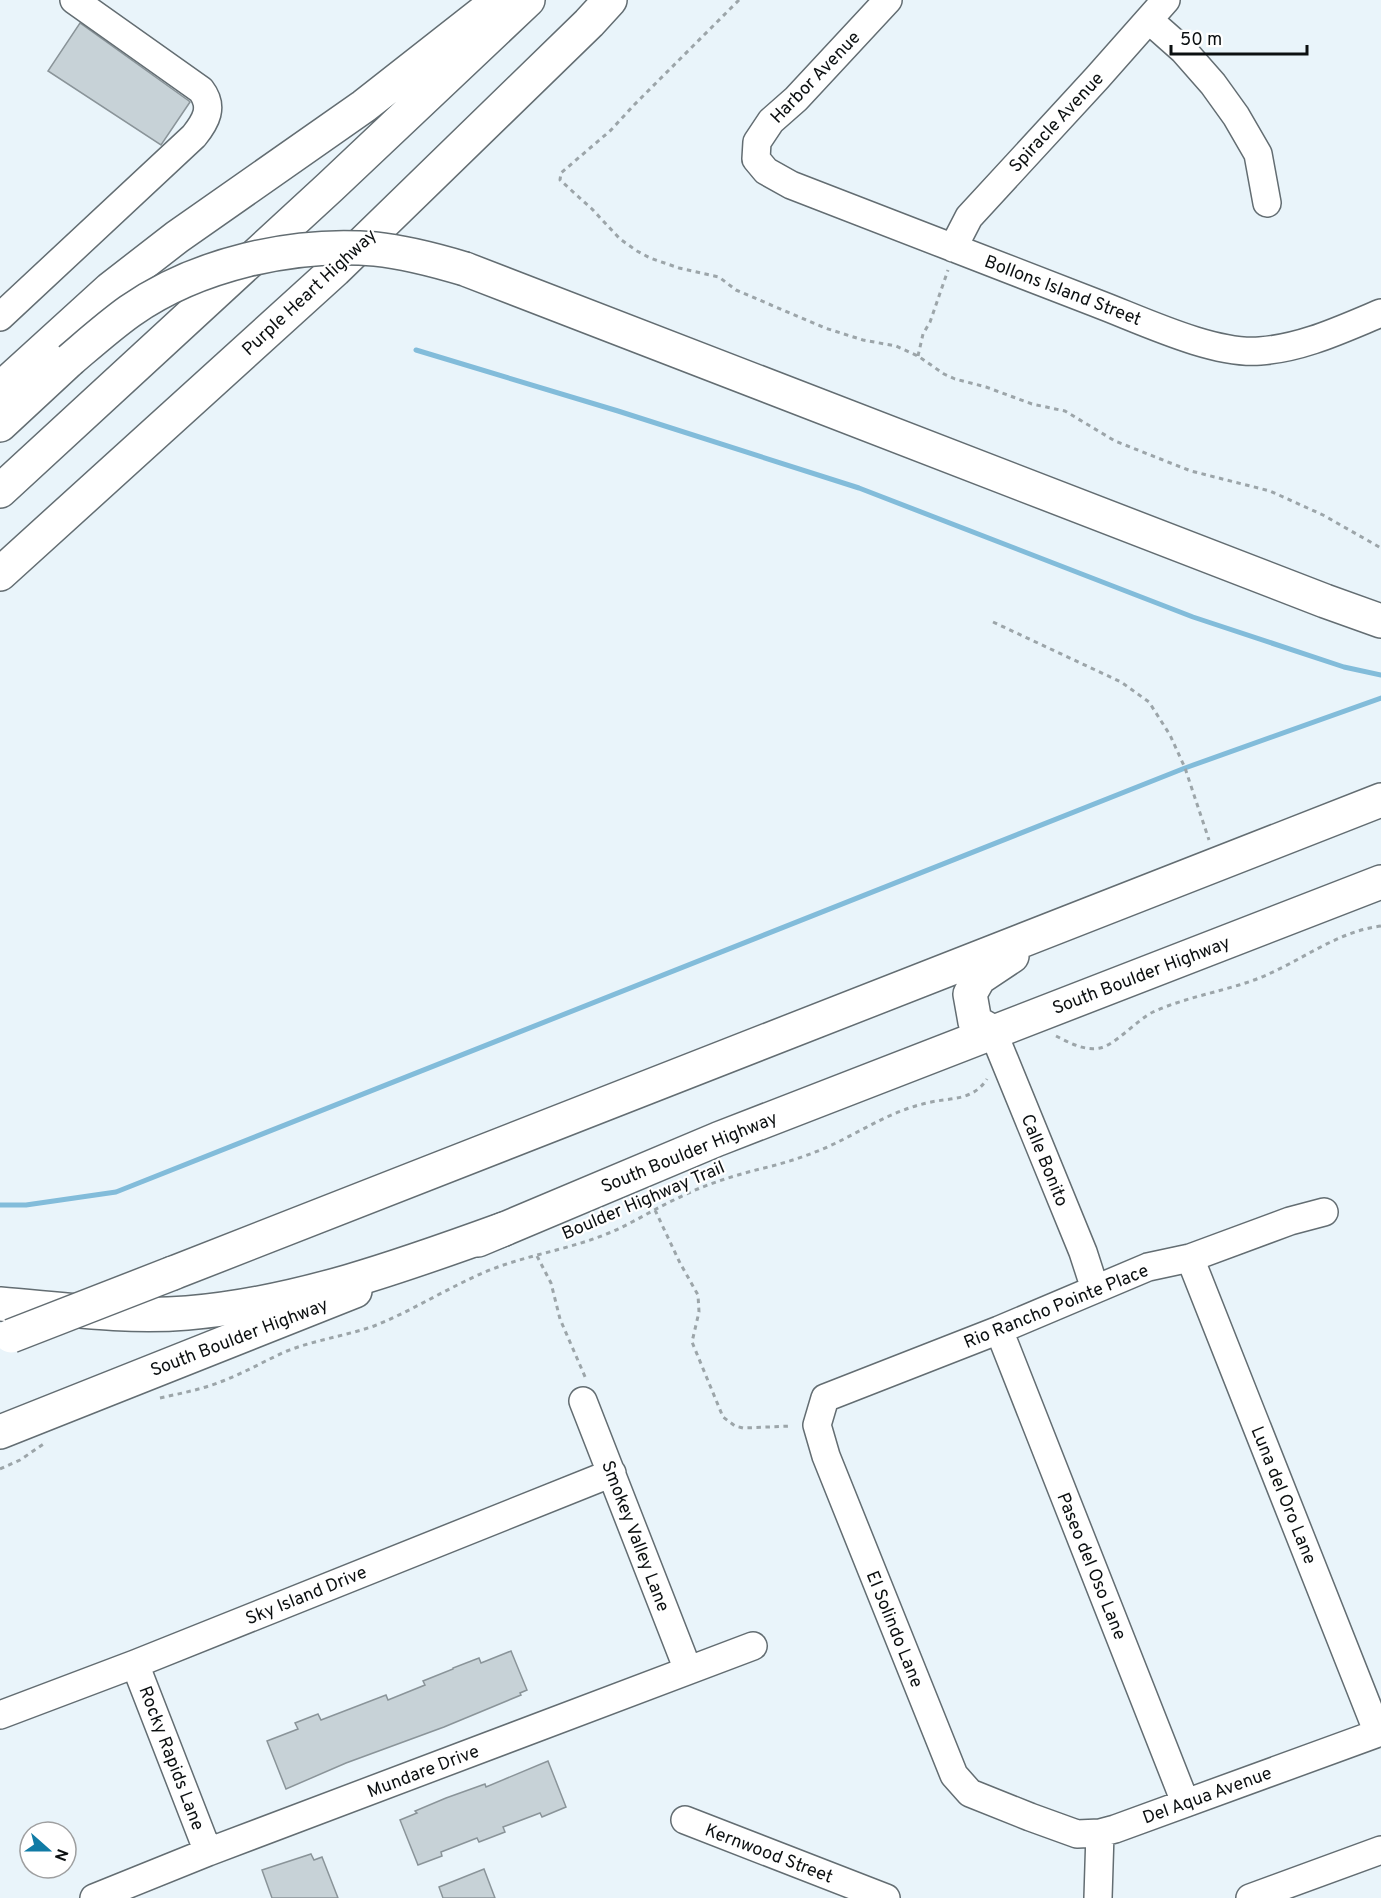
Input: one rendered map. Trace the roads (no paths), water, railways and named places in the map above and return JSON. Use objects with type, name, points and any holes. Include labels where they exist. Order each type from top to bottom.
[{"type":"main road","points":[[0,389],[110,289],[213,211],[364,106],[500,0]]},
{"type":"main road","points":[[0,491],[330,188],[528,0]]},
{"type":"main road","name":"Purple Heart Highway","points":[[0,574],[335,270],[610,0]]},
{"type":"main road","points":[[0,425],[70,360],[132,310],[157,294],[187,280],[241,262],[286,252],[350,248],[407,254],[465,268],[1324,601],[1381,621]]},
{"type":"main road","points":[[0,596],[335,270]]},
{"type":"main road","points":[[6,1338],[1381,800]]},
{"type":"main road","name":"South Boulder Highway","points":[[0,1432],[338,1298],[718,1139],[1381,882]]},
{"type":"main road","points":[[993,1032],[975,1022],[970,994],[979,978],[1020,952],[1110,907]]},
{"type":"main road","points":[[0,1304],[134,1314],[187,1313],[250,1304],[312,1292],[442,1251],[504,1228]]},
{"type":"street","points":[[0,317],[194,136],[206,116],[207,98],[201,90],[74,0]]},
{"type":"street","name":"Harbor Avenue","points":[[756,159],[757,142],[771,121],[796,99],[888,0]]},
{"type":"street","points":[[1157,10],[1184,51],[1213,84],[1236,116],[1258,154],[1267,203]]},
{"type":"street","name":"Spiracle Avenue","points":[[953,248],[969,217],[1157,10]]},
{"type":"street","name":"Bollons Island Street","points":[[756,159],[766,171],[791,185],[1184,336],[1224,349],[1259,352],[1299,345],[1381,313]]},
{"type":"street","name":"Calle Bonito","points":[[993,1032],[1083,1252],[1095,1289]]},
{"type":"street","name":"Rio Rancho Pointe Place","points":[[825,1398],[999,1330],[1148,1267],[1190,1258],[1290,1221],[1324,1212]]},
{"type":"street","name":"Luna del Oro Lane","points":[[1190,1258],[1380,1732]]},
{"type":"street","name":"Paseo del Oso Lane","points":[[999,1330],[1185,1802]]},
{"type":"street","name":"El Solindo Lane","points":[[825,1398],[816,1425],[826,1456],[954,1775],[970,1793],[1030,1818]]},
{"type":"street","name":"Smokey Valley Lane","points":[[583,1401],[688,1670]]},
{"type":"street","name":"Sky Island Drive","points":[[0,1715],[135,1664],[612,1473]]},
{"type":"street","name":"Mundare Drive","points":[[94,1898],[208,1852],[753,1646]]},
{"type":"street","name":"Rocky Rapids Lane","points":[[135,1664],[208,1852]]},
{"type":"street","name":"Del Aqua Avenue","points":[[1030,1818],[1077,1834],[1100,1833],[1380,1732]]},
{"type":"street","name":"Kernwood Street","points":[[685,1820],[886,1898]]},
{"type":"street","points":[[1098,1898],[1100,1833]]},
{"type":"street","points":[[1250,1898],[1381,1850]]},
{"type":"waterway","points":[[416,350],[618,411],[859,488],[1193,617],[1344,667],[1381,675]]},
{"type":"waterway","points":[[0,1205],[26,1205],[116,1192],[1185,768],[1381,698]]}]
